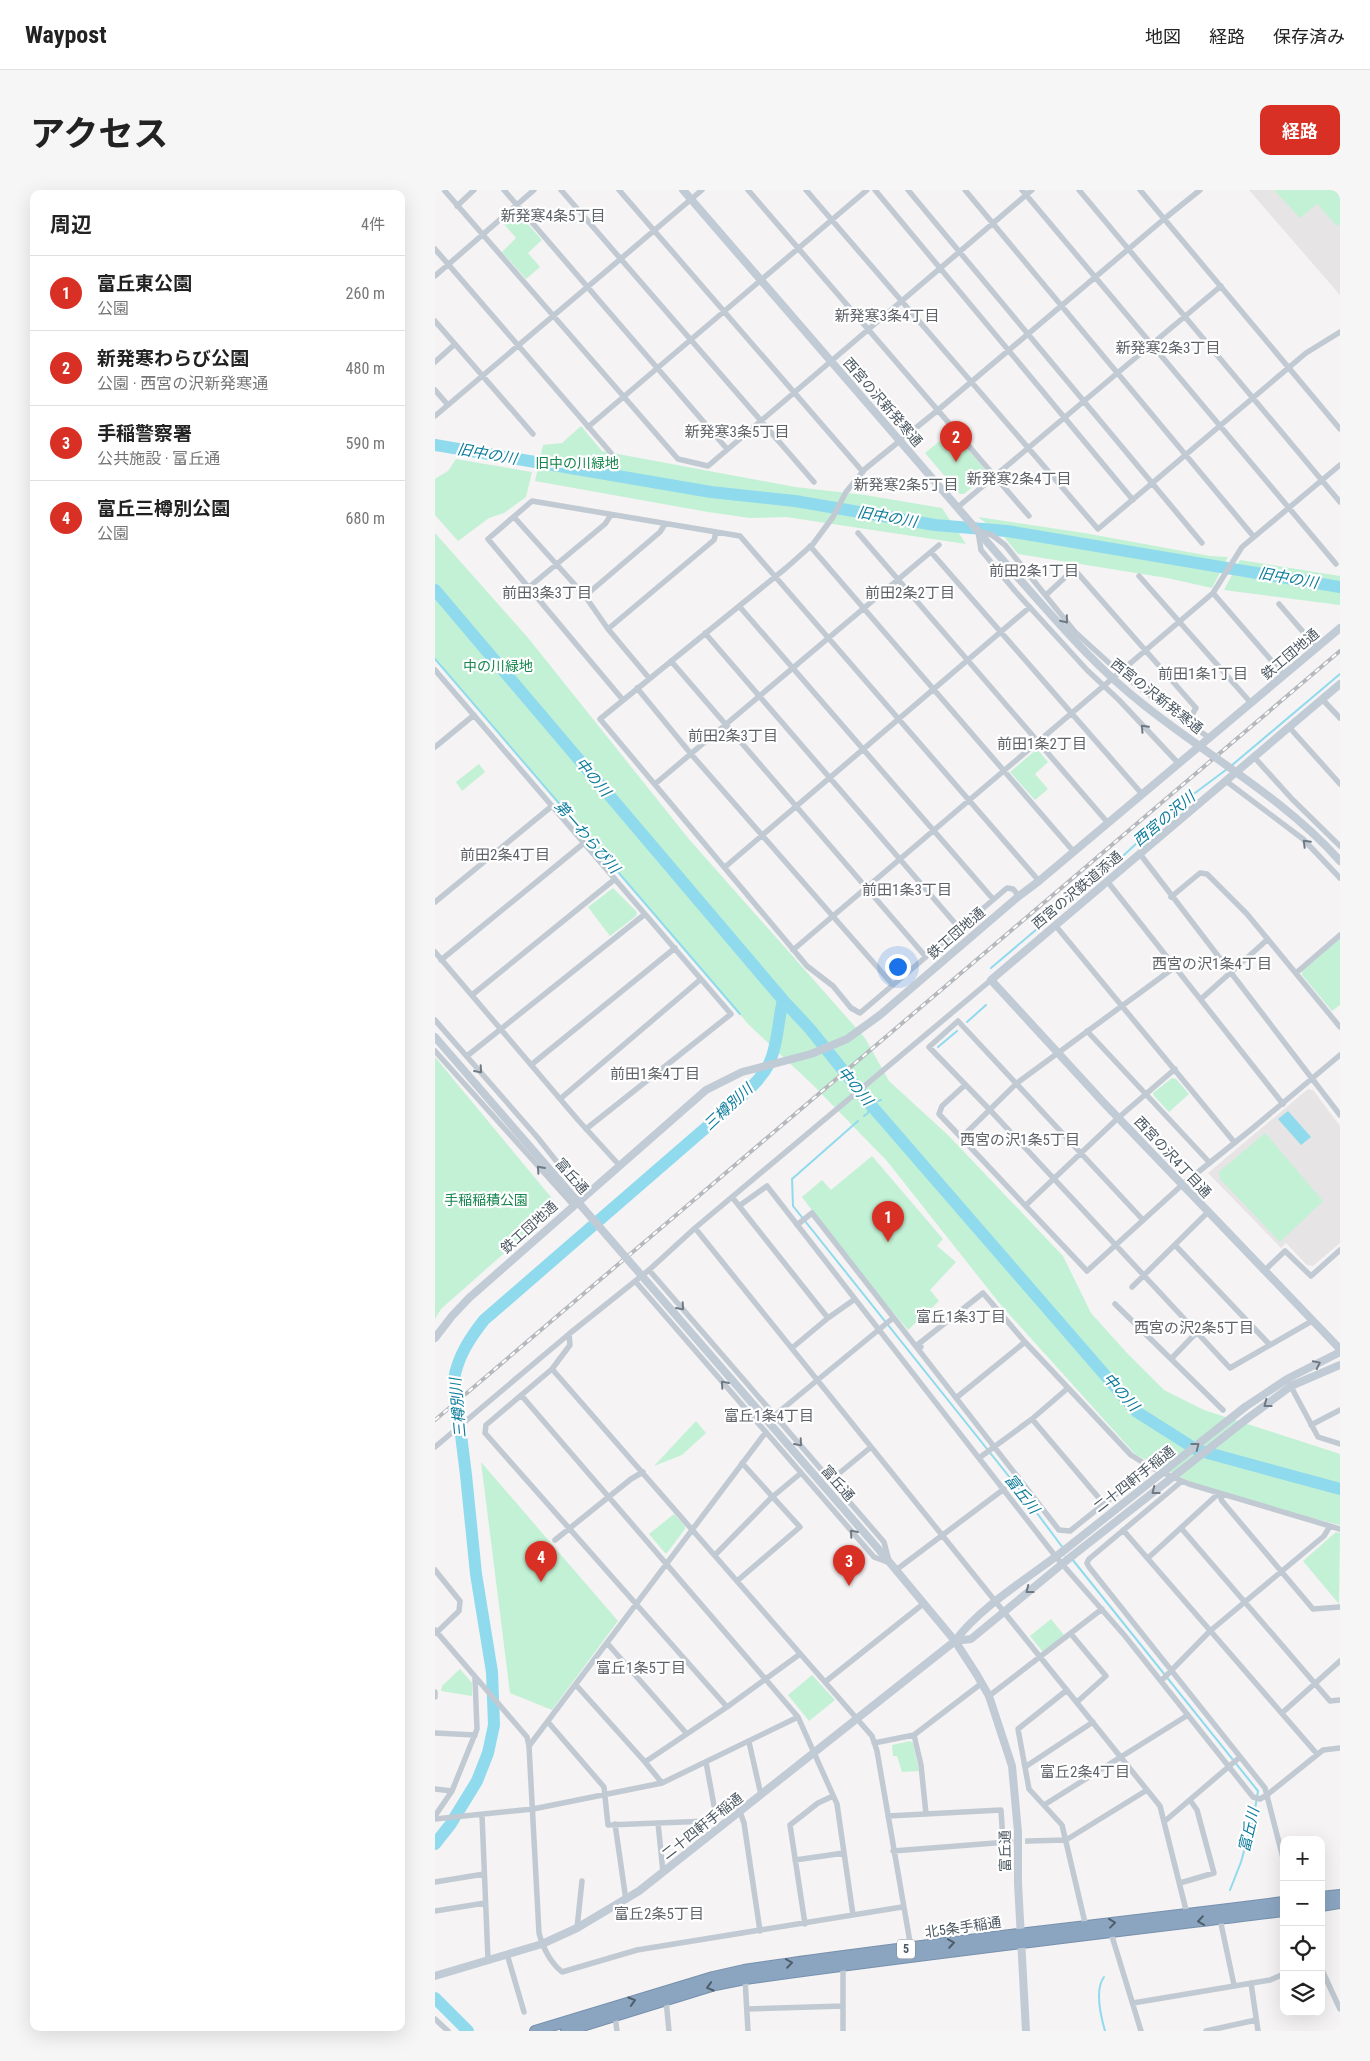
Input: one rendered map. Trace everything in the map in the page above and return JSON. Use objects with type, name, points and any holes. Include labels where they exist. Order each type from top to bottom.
[{"type":"highway","points":[[1325,1897],[1340,1895]]},
{"type":"highway","name":"北5条手稲通","points":[[535,2031],[570,2028],[745,1979],[1086,1926],[1280,1902]]},
{"type":"highway","points":[[1325,1906],[1340,1904]]},
{"type":"highway","name":"北5条手稲通","points":[[1022,1937],[1111,1933],[1280,1912]]},
{"type":"highway","name":"北5条手稲通","points":[[570,2028],[729,1974],[789,1963],[911,1953]]},
{"type":"street","points":[[444,190],[678,459],[708,466],[901,300],[993,224],[1024,192],[1032,190]]},
{"type":"street","points":[[457,206],[474,190]]},
{"type":"street","points":[[503,190],[727,449]]},
{"type":"street","points":[[435,276],[534,190]]},
{"type":"street","points":[[561,190],[814,482]]},
{"type":"street","points":[[619,190],[863,472]]},
{"type":"street","name":"西宮の沢新発寒通","points":[[683,190],[1094,662],[1144,705],[1281,804],[1340,861]]},
{"type":"street","points":[[435,416],[702,190]]},
{"type":"street","points":[[748,190],[1029,516]]},
{"type":"street","points":[[806,190],[1099,529],[1306,353],[1340,332]]},
{"type":"street","points":[[588,427],[867,190]]},
{"type":"street","points":[[875,190],[1133,500]]},
{"type":"street","points":[[908,190],[1202,543]]},
{"type":"street","points":[[965,190],[1254,537]]},
{"type":"street","points":[[1079,190],[1340,502]]},
{"type":"street","points":[[1140,190],[1340,429]]},
{"type":"street","points":[[1019,896],[1013,889],[1007,888],[993,898],[860,1013],[851,1008],[833,986],[807,966],[600,719],[775,577],[810,546],[833,517],[846,492],[863,472],[1163,219],[1200,190]]},
{"type":"street","points":[[1024,192],[1219,427],[1336,564]]},
{"type":"street","points":[[435,249],[611,453]]},
{"type":"street","points":[[958,507],[1221,286]]},
{"type":"street","points":[[435,321],[533,434]]},
{"type":"street","points":[[435,362],[455,344]]},
{"type":"street","points":[[435,390],[448,405]]},
{"type":"street","points":[[793,950],[1213,594],[1239,551],[1340,465]]},
{"type":"street","points":[[623,700],[488,539],[532,501],[740,536],[1039,881]]},
{"type":"street","points":[[529,588],[605,524],[611,514]]},
{"type":"street","points":[[514,516],[585,596],[608,629],[649,678]]},
{"type":"street","points":[[585,596],[660,532],[665,524]]},
{"type":"street","points":[[978,530],[992,535],[1001,542],[1075,632],[1119,672],[1210,738]]},
{"type":"street","points":[[978,530],[981,550],[1087,670],[1178,763]]},
{"type":"street","points":[[608,629],[714,540],[716,532]]},
{"type":"street","points":[[858,533],[1108,823]]},
{"type":"street","points":[[655,784],[939,545]]},
{"type":"street","points":[[810,546],[1075,852]]},
{"type":"street","points":[[931,552],[1142,794]]},
{"type":"street","points":[[1046,595],[1074,569],[1196,708],[1187,723]]},
{"type":"street","points":[[1139,576],[1251,703]]},
{"type":"street","points":[[1213,594],[1284,675]]},
{"type":"street","points":[[1279,604],[1317,648]]},
{"type":"street","points":[[739,606],[993,898]]},
{"type":"street","points":[[725,867],[1030,607]]},
{"type":"street","name":"鉄工団地通","points":[[435,1338],[469,1298],[573,1205],[707,1090],[742,1072],[811,1054],[847,1039],[881,1015],[1019,896],[1075,852],[1340,628]]},
{"type":"street","points":[[705,633],[829,779],[960,928]]},
{"type":"street","points":[[671,661],[926,957]]},
{"type":"street","points":[[435,670],[731,1014],[586,1129]]},
{"type":"street","name":"西宮の沢鉄道添通","points":[[991,980],[1340,684]]},
{"type":"street","points":[[637,688],[691,754],[893,985]]},
{"type":"street","points":[[1322,700],[1340,718]]},
{"type":"street","points":[[435,747],[474,715]]},
{"type":"street","points":[[1289,727],[1340,784]]},
{"type":"street","points":[[1254,757],[1292,799],[1340,846]]},
{"type":"street","points":[[1226,781],[1303,839],[1340,878]]},
{"type":"street","points":[[435,902],[553,806]]},
{"type":"street","points":[[441,960],[584,843]]},
{"type":"street","points":[[1140,854],[1171,897],[1340,1115]]},
{"type":"street","points":[[1171,897],[1200,873],[1207,874],[1247,914],[1340,1027]]},
{"type":"street","points":[[472,995],[615,878]]},
{"type":"street","points":[[1107,881],[1283,1104]]},
{"type":"street","points":[[467,1056],[645,914]]},
{"type":"street","points":[[1055,925],[1235,1143]]},
{"type":"street","points":[[1295,973],[1340,935]]},
{"type":"street","points":[[1201,998],[1268,939]]},
{"type":"street","points":[[531,1065],[675,948]]},
{"type":"street","points":[[435,952],[619,1166]]},
{"type":"street","points":[[961,1136],[1017,1084],[1057,1052],[1175,967]]},
{"type":"street","points":[[560,1099],[701,979]]},
{"type":"street","points":[[435,1447],[569,1334],[649,1270],[695,1228],[991,980]]},
{"type":"street","name":"西宮の沢4丁目通","points":[[991,980],[1118,1118],[1340,1351]]},
{"type":"street","points":[[435,1020],[538,1138],[584,1196]]},
{"type":"street","points":[[1143,1220],[958,1021],[929,1047],[1230,1368],[1312,1321]]},
{"type":"street","points":[[1087,1031],[1210,1163]]},
{"type":"street","name":"富丘通","points":[[435,1037],[881,1552],[955,1641],[982,1683],[989,1696],[1012,1766],[1018,1832],[1018,1883],[1026,2031]]},
{"type":"street","points":[[435,1051],[573,1205]]},
{"type":"street","points":[[965,1085],[942,1106],[939,1114],[1087,1271],[1182,1185],[1283,1104],[1340,1054]]},
{"type":"street","points":[[1025,1205],[1145,1093],[1175,1069]]},
{"type":"street","points":[[739,1206],[767,1186],[981,1456],[1003,1489],[1162,1680],[1253,1797],[1260,1799],[1267,1796],[1323,1750],[1340,1748]]},
{"type":"street","points":[[732,1197],[828,1318]]},
{"type":"street","points":[[1132,1287],[1208,1212]]},
{"type":"street","points":[[798,1224],[812,1213],[892,1319],[918,1346],[993,1448],[1059,1530],[1070,1531],[1150,1467]]},
{"type":"street","points":[[695,1228],[1160,1806],[1187,1914]]},
{"type":"street","points":[[1175,1245],[1270,1345]]},
{"type":"street","points":[[1264,1271],[1285,1251],[1311,1276],[1340,1250]]},
{"type":"street","points":[[649,1270],[884,1542],[890,1563]]},
{"type":"street","points":[[635,1281],[874,1557],[890,1563]]},
{"type":"street","points":[[918,1346],[983,1293],[1025,1342],[1131,1455],[1150,1467],[1182,1481],[1340,1529]]},
{"type":"street","points":[[791,1348],[855,1299]]},
{"type":"street","points":[[1115,1304],[1223,1410]]},
{"type":"street","points":[[775,1415],[892,1319]]},
{"type":"street","points":[[1171,1359],[1197,1332]]},
{"type":"street","points":[[569,1334],[570,1344],[552,1369],[486,1425],[485,1433],[727,1708]]},
{"type":"street","points":[[956,1398],[1025,1342]]},
{"type":"street","name":"二十四軒手稲通","points":[[435,1976],[542,1944],[577,1928],[626,1900],[857,1720],[955,1641],[965,1628],[996,1602],[1059,1555],[1245,1407],[1340,1351]]},
{"type":"street","name":"二十四軒手稲通","points":[[955,1641],[971,1639],[1003,1611],[1249,1418],[1289,1382],[1340,1365]]},
{"type":"street","points":[[552,1369],[872,1736],[888,1816],[911,1953]]},
{"type":"street","points":[[1289,1382],[1318,1438],[1340,1444]]},
{"type":"street","points":[[981,1456],[1033,1419],[1068,1388]]},
{"type":"street","points":[[521,1395],[798,1717],[837,1804],[853,1915]]},
{"type":"street","points":[[1311,1425],[1340,1410]]},
{"type":"street","points":[[1033,1419],[1103,1504]]},
{"type":"street","points":[[529,1746],[766,1432]]},
{"type":"street","points":[[831,1480],[871,1447]]},
{"type":"street","points":[[737,1581],[800,1527],[743,1463]]},
{"type":"street","points":[[555,1540],[631,1479],[643,1472]]},
{"type":"street","points":[[715,1555],[801,1472]]},
{"type":"street","points":[[1182,1481],[1087,1562],[1170,1673],[1238,1758],[1265,1788],[1280,1846]]},
{"type":"street","points":[[896,1570],[1003,1489]]},
{"type":"street","points":[[1148,1558],[1219,1493]]},
{"type":"street","points":[[1219,1493],[1222,1501],[1313,1609],[1340,1607]]},
{"type":"street","points":[[1162,1680],[1211,1631],[1323,1536],[1330,1526]]},
{"type":"street","points":[[1181,1528],[1330,1701],[1340,1700]]},
{"type":"street","points":[[1123,1530],[1317,1754]]},
{"type":"street","points":[[435,1570],[460,1601],[459,1611],[436,1632],[527,1737],[533,1809],[539,1933],[542,1944],[553,1965],[562,1972],[637,1950],[902,1907]]},
{"type":"street","points":[[825,1682],[923,1604]]},
{"type":"street","points":[[989,1696],[1041,1658],[1102,1609]]},
{"type":"street","points":[[1071,1634],[1106,1676],[1077,1702]]},
{"type":"street","points":[[607,1643],[687,1734]]},
{"type":"street","points":[[645,1762],[727,1708],[800,1654]]},
{"type":"street","points":[[1282,1713],[1340,1661]]},
{"type":"street","points":[[477,1681],[477,1729],[452,1791],[435,1817],[469,1816],[533,1809],[661,1783],[798,1717]]},
{"type":"street","points":[[874,1743],[914,1735],[982,1683]]},
{"type":"street","points":[[576,1684],[645,1762],[661,1783]]},
{"type":"street","points":[[1067,1690],[1018,1729],[1029,1789],[1062,1824],[1086,1926]]},
{"type":"street","points":[[435,1692],[435,1697]]},
{"type":"street","points":[[1044,1805],[1188,1715]]},
{"type":"street","points":[[548,1722],[604,1787],[607,1824],[709,1820],[715,1811],[706,1762]]},
{"type":"street","points":[[1025,1767],[1093,1722]]},
{"type":"street","points":[[435,1733],[475,1735]]},
{"type":"street","points":[[914,1735],[921,1765],[926,1814]]},
{"type":"street","points":[[749,1742],[761,1795]]},
{"type":"street","points":[[1165,1821],[1238,1758]]},
{"type":"street","points":[[435,1789],[452,1791]]},
{"type":"street","points":[[1029,1841],[1066,1840],[1147,1790]]},
{"type":"street","points":[[805,1924],[790,1825],[818,1803],[833,1796]]},
{"type":"street","points":[[1180,1883],[1214,1874],[1197,1810],[1190,1800]]},
{"type":"street","points":[[888,1816],[1001,1810],[1005,1842],[893,1851]]},
{"type":"street","points":[[740,1812],[744,1823],[760,1931]]},
{"type":"street","points":[[481,1814],[488,1960]]},
{"type":"street","points":[[658,1822],[663,1872]]},
{"type":"street","points":[[615,1824],[626,1900]]},
{"type":"street","points":[[795,1860],[844,1853]]},
{"type":"street","points":[[435,1882],[484,1874]]},
{"type":"street","points":[[577,1928],[582,1881]]},
{"type":"street","points":[[435,1911],[485,1903]]},
{"type":"street","points":[[1221,1919],[1234,1985]]},
{"type":"street","points":[[1111,1933],[1141,2031]]},
{"type":"street","points":[[507,1954],[524,2012]]},
{"type":"street","points":[[843,1965],[843,2031]]},
{"type":"street","points":[[1323,1971],[1338,1997],[1340,2009]]},
{"type":"street","points":[[1133,2003],[1270,1980],[1280,1976]]},
{"type":"street","points":[[745,1979],[748,2031]]},
{"type":"street","points":[[1251,1983],[1258,2031]]},
{"type":"street","points":[[666,2000],[669,2031]]},
{"type":"street","points":[[747,2009],[843,2006]]},
{"type":"street","points":[[615,2016],[617,2031]]},
{"type":"street","points":[[435,2019],[448,2031]]},
{"type":"street","points":[[1206,2031],[1256,2020]]},
{"type":"shaded area","points":[[1249,190],[1340,190],[1340,295]]},
{"type":"shaded area","points":[[1308,1089],[1313,1090],[1340,1126],[1340,1243],[1313,1266],[1307,1265],[1286,1243],[1281,1248],[1208,1173]]},
{"type":"green space","points":[[1274,190],[1340,190],[1340,224],[1337,226],[1317,204],[1300,218]]},
{"type":"green space","points":[[517,212],[542,240],[528,253],[540,267],[526,279],[502,252],[516,238],[504,224]]},
{"type":"green space","name":"旧中の川緑地","points":[[581,426],[602,451],[795,487],[865,495],[942,508],[966,544],[786,517],[750,518],[708,512],[535,481],[543,445],[562,443]]},
{"type":"green space","points":[[952,431],[987,472],[987,475],[964,494],[960,494],[925,453]]},
{"type":"green space","points":[[456,459],[532,472],[526,497],[504,513],[489,518],[458,541],[435,515],[435,479],[448,471]]},
{"type":"green space","points":[[978,517],[1084,533],[1210,556],[1228,557],[1212,588],[1167,578],[1018,554],[1005,538]]},
{"type":"green space","name":"中の川緑地","points":[[435,533],[529,639],[688,838],[865,1038],[889,1081],[949,1136],[1063,1256],[1091,1313],[1127,1353],[1164,1390],[1204,1410],[1340,1454],[1340,1525],[1296,1514],[1191,1482],[1136,1455],[1000,1304],[887,1161],[813,1085],[749,1025],[435,658]]},
{"type":"green space","points":[[1240,560],[1340,576],[1340,605],[1224,590]]},
{"type":"green space","points":[[1037,749],[1048,762],[1035,774],[1048,789],[1035,800],[1010,772]]},
{"type":"green space","points":[[479,764],[485,772],[462,791],[456,782]]},
{"type":"green space","points":[[613,888],[637,912],[636,916],[610,936],[588,907]]},
{"type":"green space","points":[[1340,939],[1340,1005],[1332,1011],[1302,975],[1302,971]]},
{"type":"green space","name":"手稲稲積公園","points":[[435,1057],[555,1202],[554,1209],[441,1309],[435,1319]]},
{"type":"green space","points":[[1172,1078],[1176,1079],[1189,1094],[1169,1112],[1153,1093]]},
{"type":"green space","points":[[1265,1133],[1323,1201],[1280,1242],[1220,1179],[1219,1172]]},
{"type":"green space","points":[[872,1156],[943,1239],[937,1246],[956,1262],[930,1290],[939,1301],[908,1330],[857,1270],[802,1197],[822,1180],[831,1190]]},
{"type":"green space","points":[[696,1421],[706,1433],[682,1455],[654,1466]]},
{"type":"green space","points":[[481,1462],[618,1621],[552,1710],[510,1693]]},
{"type":"green space","points":[[674,1514],[685,1526],[685,1529],[667,1553],[665,1553],[649,1534]]},
{"type":"green space","points":[[1336,1532],[1340,1533],[1339,1604],[1303,1561]]},
{"type":"green space","points":[[1051,1619],[1064,1635],[1043,1652],[1030,1636]]},
{"type":"green space","points":[[460,1669],[472,1683],[472,1696],[441,1691],[442,1686]]},
{"type":"green space","points":[[812,1675],[835,1700],[809,1721],[788,1695]]},
{"type":"green space","points":[[910,1741],[913,1743],[919,1771],[902,1772],[897,1756],[893,1756],[892,1745]]},
{"type":"water","points":[[1288,1111],[1311,1137],[1301,1145],[1278,1119]]},
{"type":"waterway","name":"旧中の川","points":[[435,445],[711,492],[795,501],[935,525],[1007,531],[1340,587]]},
{"type":"waterway","name":"中の川","points":[[435,590],[783,1000],[810,1029],[870,1104],[1137,1412],[1197,1450],[1340,1489]]},
{"type":"waterway","name":"第一わらび川","points":[[435,659],[740,1014]]},
{"type":"waterway","name":"西宮の沢川","points":[[1231,766],[1340,674]]},
{"type":"waterway","name":"西宮の沢川","points":[[991,968],[1123,856],[1171,811],[1227,769]]},
{"type":"waterway","name":"三樽別川","points":[[435,1844],[450,1825],[477,1781],[488,1753],[494,1725],[492,1672],[476,1574],[454,1379],[458,1363],[469,1341],[484,1320],[754,1084],[765,1071],[772,1057],[783,1000]]},
{"type":"waterway","name":"西宮の沢川","points":[[967,1022],[986,1005]]},
{"type":"waterway","name":"西宮の沢川","points":[[938,1047],[957,1031]]},
{"type":"waterway","name":"西宮の沢川","points":[[864,1116],[868,1113],[870,1104],[881,1100]]},
{"type":"waterway","name":"富丘川","points":[[858,1121],[792,1179],[793,1206],[1019,1489],[1063,1548]]},
{"type":"waterway","name":"富丘川","points":[[1072,1559],[1258,1791],[1254,1815],[1241,1862],[1230,1890]]},
{"type":"waterway","name":"富丘川","points":[[1104,1977],[1099,1989],[1099,1996],[1100,2011],[1105,2031]]},
{"type":"waterway","name":"三樽別川","points":[[435,1998],[468,2031]]},
{"type":"tunnel","points":[[1008,1842],[1029,1841]]},
{"type":"railway","points":[[435,1420],[1340,651]]},
{"type":"place","name":"新発寒わらび公園","points":[[956,462]]},
{"type":"place","name":"富丘東公園","points":[[888,1242]]},
{"type":"place","name":"富丘三樽別公園","points":[[541,1582]]},
{"type":"place","name":"手稲警察署","points":[[849,1586]]},
{"type":"district","name":"新発寒4条5丁目","points":[[553,216]]},
{"type":"district","name":"新発寒3条4丁目","points":[[887,316]]},
{"type":"district","name":"新発寒2条3丁目","points":[[1168,348]]},
{"type":"district","name":"新発寒3条5丁目","points":[[737,432]]},
{"type":"district","name":"新発寒2条4丁目","points":[[1019,479]]},
{"type":"district","name":"新発寒2条5丁目","points":[[906,485]]},
{"type":"district","name":"前田2条1丁目","points":[[1034,571]]},
{"type":"district","name":"前田3条3丁目","points":[[547,593]]},
{"type":"district","name":"前田2条2丁目","points":[[910,593]]},
{"type":"district","name":"前田1条1丁目","points":[[1203,674]]},
{"type":"district","name":"前田2条3丁目","points":[[733,736]]},
{"type":"district","name":"前田1条2丁目","points":[[1042,744]]},
{"type":"district","name":"前田2条4丁目","points":[[505,855]]},
{"type":"district","name":"前田1条3丁目","points":[[907,890]]},
{"type":"district","name":"西宮の沢1条4丁目","points":[[1212,964]]},
{"type":"district","name":"前田1条4丁目","points":[[655,1074]]},
{"type":"district","name":"西宮の沢1条5丁目","points":[[1020,1140]]},
{"type":"district","name":"富丘1条3丁目","points":[[961,1317]]},
{"type":"district","name":"西宮の沢2条5丁目","points":[[1194,1328]]},
{"type":"district","name":"富丘1条4丁目","points":[[769,1416]]},
{"type":"district","name":"富丘1条5丁目","points":[[641,1668]]},
{"type":"district","name":"富丘2条4丁目","points":[[1085,1772]]},
{"type":"district","name":"富丘2条5丁目","points":[[659,1914]]}]
